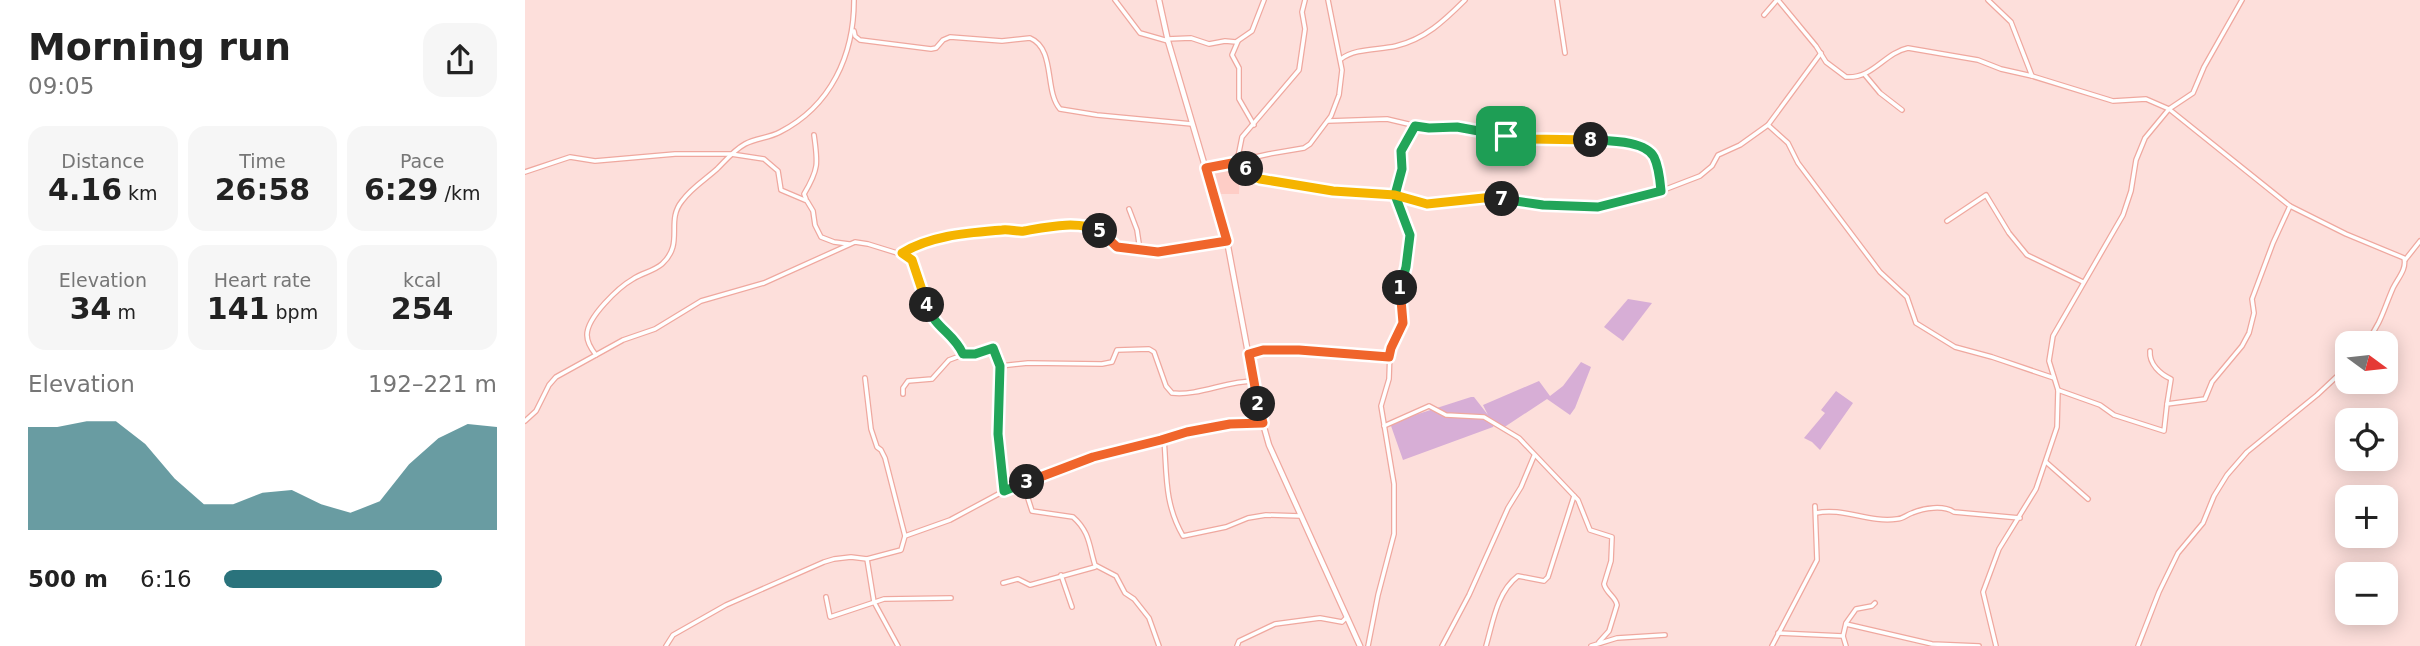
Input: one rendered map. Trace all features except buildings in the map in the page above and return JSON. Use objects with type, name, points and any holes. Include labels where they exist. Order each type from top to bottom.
[{"type":"street","points":[[596,355],[587,335],[599,311],[625,284],[662,264],[675,240],[675,216],[682,201],[744,144],[780,132],[813,108],[828,91],[842,68],[853,26],[854,0]]},
{"type":"street","points":[[1115,0],[1140,33],[1167,40],[1188,37],[1201,43],[1213,44],[1238,41]]},
{"type":"street","points":[[1159,0],[1167,40],[1227,241],[1269,445],[1360,646]]},
{"type":"street","points":[[1254,125],[1238,98],[1239,68],[1232,55],[1238,41],[1253,30],[1264,0]]},
{"type":"street","points":[[1237,162],[1242,137],[1299,70],[1305,29],[1302,12],[1305,0]]},
{"type":"street","points":[[1206,168],[1304,148],[1328,121],[1339,94],[1342,70],[1328,0]]},
{"type":"street","points":[[1340,62],[1347,55],[1398,46],[1421,37],[1443,22],[1465,0]]},
{"type":"street","points":[[1557,0],[1565,53]]},
{"type":"street","points":[[1764,15],[1778,0],[1826,62],[1842,75],[1851,78],[1865,75],[1897,51],[1908,48],[1978,60],[2113,101],[2146,99],[2169,109],[2290,206],[2405,260]]},
{"type":"street","points":[[1988,0],[2011,22],[2032,76]]},
{"type":"street","points":[[1996,646],[1983,592],[1999,549],[2036,489],[2057,427],[2058,390],[2049,361],[2051,341],[2123,215],[2130,197],[2136,160],[2145,138],[2169,109],[2193,93],[2204,67],[2242,0]]},
{"type":"street","points":[[853,26],[855,36],[860,40],[931,49],[950,37],[1002,41],[1030,38],[1040,45],[1051,78],[1056,105],[1062,110],[1192,124]]},
{"type":"street","points":[[1248,160],[1246,171],[1260,179],[1333,191],[1395,195],[1427,204],[1493,197],[1543,205],[1598,207],[1661,191],[1700,176],[1712,166],[1719,155],[1740,145],[1768,125],[1821,53]]},
{"type":"street","points":[[1865,75],[1880,93],[1902,110]]},
{"type":"street","points":[[1328,121],[1387,119],[1415,126],[1457,127],[1523,139],[1625,142],[1647,150],[1653,156],[1661,191]]},
{"type":"street","points":[[1768,125],[1788,143],[1798,163],[1879,272],[1907,297],[1916,323],[1955,347],[2055,379]]},
{"type":"street","points":[[1368,646],[1394,534],[1392,460],[1381,406],[1388,379],[1391,348],[1403,323],[1400,285],[1410,241],[1407,225],[1395,195],[1402,169],[1401,151],[1415,126]]},
{"type":"street","points":[[814,135],[817,159],[815,176],[804,194],[813,211],[815,225],[821,237],[834,242],[863,243],[902,253],[912,260],[932,317],[945,333],[956,340],[962,353],[966,354]]},
{"type":"street","points":[[525,172],[570,157],[595,161],[675,154],[731,154],[769,162],[780,175],[781,190],[807,201]]},
{"type":"street","points":[[1947,220],[1986,195],[2009,233],[2027,255],[2083,282]]},
{"type":"street","points":[[2167,404],[2205,399],[2212,382],[2244,342],[2253,321],[2253,298],[2290,206]]},
{"type":"street","points":[[1129,209],[1137,230],[1140,250]]},
{"type":"street","points":[[902,253],[919,244],[957,235],[1083,226],[1097,229],[1117,247],[1140,250],[1164,252],[1227,241]]},
{"type":"street","points":[[2374,331],[2384,316],[2393,288],[2405,267],[2405,260],[2420,241]]},
{"type":"street","points":[[830,253],[839,246],[834,242]]},
{"type":"street","points":[[525,421],[536,411],[554,378],[596,355],[633,335],[655,329],[701,301],[764,283],[851,244]]},
{"type":"street","points":[[903,394],[903,388],[908,381],[932,379],[949,360],[993,348],[1000,366],[998,434],[1004,491]]},
{"type":"street","points":[[1000,366],[1028,363],[1102,364],[1111,362],[1117,350],[1149,349],[1154,352],[1166,386],[1172,393],[1188,393],[1229,383],[1254,381]]},
{"type":"street","points":[[1249,354],[1263,350],[1299,350],[1389,357]]},
{"type":"street","points":[[2058,390],[2100,405],[2114,415],[2164,431],[2171,379],[2163,376],[2156,367],[2150,358],[2151,351]]},
{"type":"street","points":[[666,646],[677,632],[740,598],[834,559],[867,559],[901,550],[905,536],[885,458],[877,447],[871,429],[865,378]]},
{"type":"street","points":[[2138,646],[2178,553],[2207,517],[2214,496],[2227,475],[2247,452],[2335,378]]},
{"type":"street","points":[[1384,426],[1424,406],[1430,406],[1446,415],[1472,415],[1488,419],[1519,438],[1574,496],[1581,505],[1590,530],[1610,535],[1613,539],[1611,561],[1604,584],[1617,600],[1617,605],[1609,631],[1592,646]]},
{"type":"street","points":[[905,536],[950,520],[1004,491],[1093,457],[1206,428],[1263,423]]},
{"type":"street","points":[[1164,439],[1165,486],[1182,536],[1226,527],[1244,519],[1301,516]]},
{"type":"street","points":[[1442,646],[1534,456]]},
{"type":"street","points":[[2046,461],[2088,499]]},
{"type":"street","points":[[1020,485],[1024,486],[1032,511],[1075,518],[1090,540],[1093,563],[1118,577],[1125,593],[1134,599],[1149,618],[1159,646]]},
{"type":"street","points":[[1486,646],[1500,599],[1514,579],[1521,576],[1547,579],[1556,559],[1556,547],[1574,496]]},
{"type":"street","points":[[1772,646],[1818,556],[1815,506]]},
{"type":"street","points":[[1816,513],[1832,510],[1862,518],[1886,520],[1899,519],[1911,513],[1948,508],[1954,512],[2020,518]]},
{"type":"street","points":[[867,559],[874,602],[898,646]]},
{"type":"street","points":[[1003,583],[1018,579],[1030,584],[1099,566]]},
{"type":"street","points":[[1061,575],[1072,607]]},
{"type":"street","points":[[826,597],[830,617],[894,598],[951,598]]},
{"type":"street","points":[[1846,646],[1843,636],[1846,624],[1856,609],[1875,603]]},
{"type":"street","points":[[1237,646],[1239,641],[1275,624],[1319,618],[1342,622],[1347,617]]},
{"type":"street","points":[[1846,624],[1932,644],[1979,646]]},
{"type":"street","points":[[1778,633],[1843,636]]},
{"type":"street","points":[[1599,642],[1632,636],[1665,635]]},
{"type":"shaded area","points":[[1240,164],[1239,194],[1217,194],[1209,169]]},
{"type":"shaded area","points":[[1628,299],[1652,303],[1623,341],[1604,327]]},
{"type":"shaded area","points":[[1581,362],[1591,367],[1570,415],[1547,399],[1503,428],[1494,425],[1403,460],[1390,423],[1471,397],[1474,397],[1488,415],[1483,405],[1539,381],[1550,396],[1563,386]]},
{"type":"shaded area","points":[[1836,391],[1853,403],[1820,450],[1804,438],[1825,413],[1821,410]]},
{"type":"route","points":[[1506,136],[1457,127],[1415,126],[1403,147],[1401,173],[1395,195],[1407,225],[1410,241],[1400,285],[1403,323],[1389,357],[1299,350],[1263,350],[1249,354],[1263,423],[1206,428],[1105,453],[1004,491],[998,434],[1000,366],[996,354],[993,348],[972,354],[962,353],[956,340],[945,333],[932,317],[912,260],[902,253],[919,244],[948,236],[1049,227],[1095,228],[1117,247],[1158,252],[1227,241],[1206,168],[1248,160],[1246,171],[1260,179],[1333,191],[1395,195],[1427,204],[1493,197],[1543,205],[1598,207],[1661,191],[1655,159],[1643,148],[1614,141],[1523,139],[1506,136]]}]
